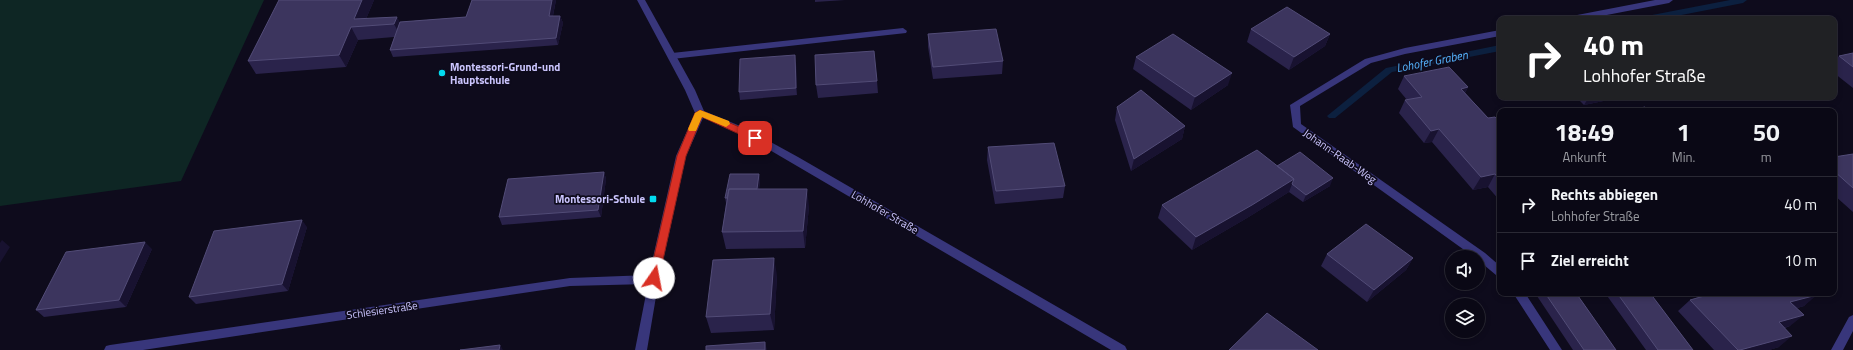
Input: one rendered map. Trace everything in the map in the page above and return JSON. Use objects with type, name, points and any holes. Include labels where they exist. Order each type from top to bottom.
[{"type":"street","points":[[641,0],[690,90],[700,113],[681,156],[654,278],[641,350]]},
{"type":"street","points":[[1587,16],[1669,0]]},
{"type":"street","points":[[672,56],[903,31]]},
{"type":"street","name":"Johann-Raab-Weg","points":[[1497,34],[1368,61],[1295,106],[1296,125],[1481,256],[1497,269]]},
{"type":"street","name":"Lohhofer Straße","points":[[700,113],[742,130],[1121,350]]},
{"type":"street","name":"Schlesierstraße","points":[[110,350],[570,282],[654,278]]},
{"type":"street","points":[[1521,296],[1556,350]]},
{"type":"street","points":[[1837,350],[1853,320]]},
{"type":"green space","points":[[0,0],[264,0],[181,181],[0,206]]},
{"type":"building","points":[[279,0],[362,0],[354,19],[397,17],[394,24],[351,27],[339,55],[248,61]]},
{"type":"building","points":[[472,0],[552,0],[549,16],[560,16],[556,38],[390,50],[400,22],[466,17]]},
{"type":"building","points":[[1287,7],[1330,34],[1294,57],[1251,29]]},
{"type":"building","points":[[996,29],[1003,61],[933,67],[928,34]]},
{"type":"building","points":[[1173,34],[1232,73],[1195,97],[1136,57]]},
{"type":"building","points":[[874,51],[877,81],[816,85],[815,55]]},
{"type":"building","points":[[1853,53],[1853,67],[1839,56]]},
{"type":"building","points":[[795,55],[796,88],[739,92],[740,59]]},
{"type":"building","points":[[1449,67],[1468,87],[1461,89],[1488,118],[1495,117],[1497,119],[1497,176],[1495,174],[1481,177],[1439,129],[1431,131],[1405,100],[1422,97],[1404,76]]},
{"type":"building","points":[[1141,90],[1185,126],[1134,159],[1117,107]]},
{"type":"building","points":[[1054,143],[1065,186],[996,191],[988,147]]},
{"type":"building","points":[[1257,150],[1294,179],[1196,237],[1162,205]]},
{"type":"building","points":[[1300,152],[1333,178],[1306,195],[1292,184],[1294,179],[1277,166]]},
{"type":"building","points":[[1853,154],[1853,188],[1837,174],[1837,157]]},
{"type":"building","points":[[604,172],[598,210],[499,217],[508,179]]},
{"type":"building","points":[[730,174],[759,174],[757,189],[729,189],[727,198],[725,198]]},
{"type":"building","points":[[729,189],[807,189],[803,231],[722,232]]},
{"type":"building","points":[[302,220],[282,284],[189,297],[214,231]]},
{"type":"building","points":[[1366,224],[1413,258],[1374,290],[1327,254]]},
{"type":"building","points":[[145,242],[119,300],[36,310],[66,252]]},
{"type":"building","points":[[774,258],[770,314],[706,317],[713,260]]},
{"type":"building","points":[[1547,296],[1578,296],[1616,350],[1584,350]]},
{"type":"building","points":[[1619,296],[1652,296],[1693,350],[1658,350]]},
{"type":"building","points":[[1704,296],[1813,296],[1790,302],[1804,315],[1779,322],[1792,336],[1740,350],[1738,350],[1690,300]]},
{"type":"building","points":[[1267,313],[1318,350],[1229,350]]},
{"type":"building","points":[[765,342],[765,350],[706,350],[706,346]]},
{"type":"building","points":[[500,345],[499,350],[460,350]]},
{"type":"waterway","name":"Lohofer Graben","points":[[1662,16],[1743,0]]},
{"type":"waterway","name":"Lohofer Graben","points":[[1332,116],[1389,70],[1497,49]]},
{"type":"slow traffic","points":[[693,129],[700,113],[726,124]]},
{"type":"place","name":"Montessori-Grund-und Hauptschule","points":[[442,73]]},
{"type":"place","name":"Montessori-Schule","points":[[653,199]]},
{"type":"route","points":[[654,278],[681,156],[700,113],[742,130],[755,138]]}]
